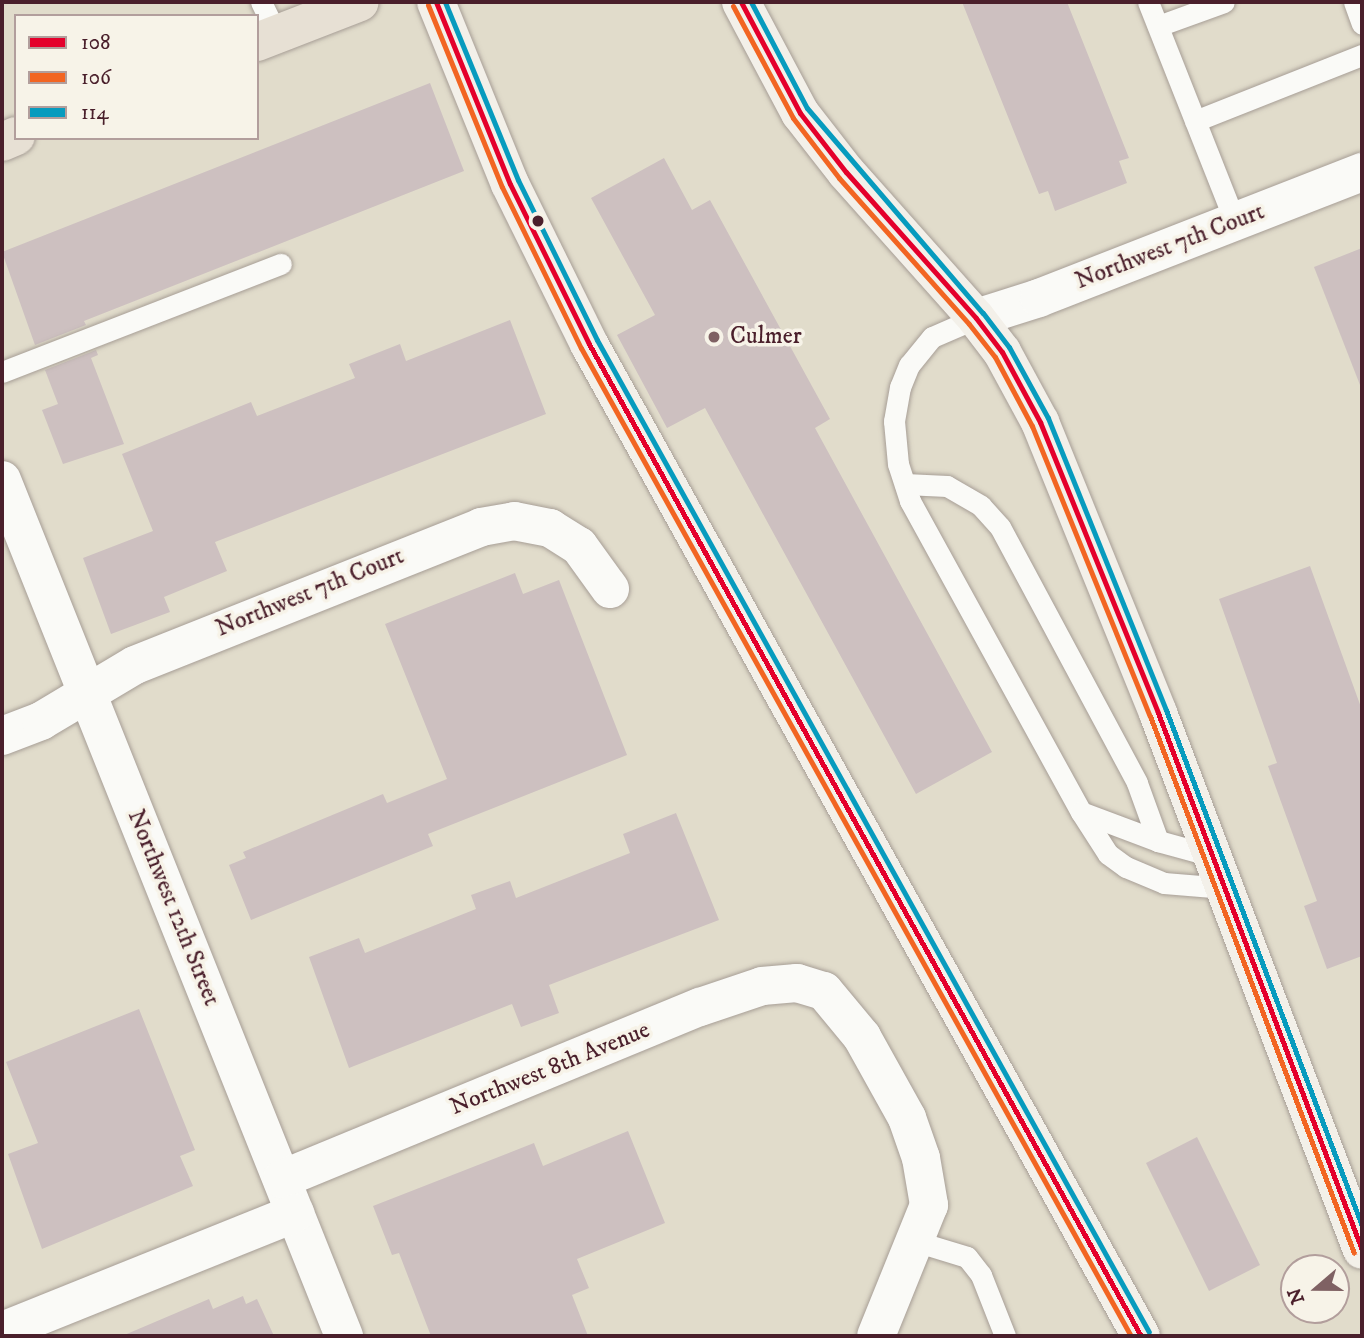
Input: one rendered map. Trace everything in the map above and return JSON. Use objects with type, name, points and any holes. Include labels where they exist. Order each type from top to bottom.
[{"type":"main road","points":[[265,26],[360,2]]},
{"type":"street","points":[[436,2],[517,201],[589,344],[1141,1336]]},
{"type":"street","points":[[741,2],[785,90],[823,145],[976,318],[1002,352],[1040,422],[1219,872],[1362,1250]]},
{"type":"street","name":"Northwest 7th Court","points":[[976,318],[1362,172]]},
{"type":"street","name":"Northwest 12th Street","points":[[2,480],[344,1336]]},
{"type":"street","name":"Northwest 7th Court","points":[[2,736],[41,721],[135,665],[481,527],[514,521],[550,528],[579,546],[610,589]]},
{"type":"street","name":"Northwest 8th Avenue","points":[[2,1331],[700,1007],[762,986],[797,983],[824,991],[862,1037],[907,1118],[921,1158],[929,1205],[918,1242]]},
{"type":"street","points":[[876,1336],[918,1242]]},
{"type":"lane","points":[[1149,2],[1235,222]]},
{"type":"lane","points":[[1158,26],[1224,2]]},
{"type":"lane","points":[[1354,2],[1362,24]]},
{"type":"lane","points":[[1195,121],[1362,55]]},
{"type":"lane","points":[[2,372],[281,264]]},
{"type":"lane","points":[[976,318],[932,337],[909,366],[894,421],[905,484],[925,531],[1081,812],[1108,854],[1136,872],[1164,883],[1219,872]]},
{"type":"lane","points":[[905,484],[947,486],[981,506],[1000,527],[1137,783],[1158,841]]},
{"type":"lane","points":[[1081,812],[1158,841],[1219,872]]},
{"type":"lane","points":[[918,1242],[967,1257],[981,1275],[1005,1336]]},
{"type":"building","points":[[962,2],[1067,2],[1129,158],[1119,161],[1127,183],[1055,211],[1048,191],[1039,194]]},
{"type":"building","points":[[430,83],[464,171],[84,321],[86,325],[35,345],[2,252]]},
{"type":"building","points":[[664,158],[692,210],[710,200],[830,419],[815,428],[992,752],[916,794],[705,408],[667,428],[617,335],[655,315],[591,198]]},
{"type":"building","points":[[1362,248],[1362,385],[1360,385],[1314,267]]},
{"type":"building","points":[[510,320],[546,414],[215,542],[227,571],[164,597],[170,612],[111,634],[83,558],[153,531],[122,454],[251,402],[257,416],[355,378],[349,364],[400,344],[406,361]]},
{"type":"building","points":[[96,350],[98,355],[91,358],[124,444],[63,464],[42,410],[58,404],[45,370]]},
{"type":"building","points":[[1310,566],[1362,710],[1362,956],[1327,969],[1304,906],[1317,901],[1268,766],[1277,763],[1219,599]]},
{"type":"building","points":[[515,573],[523,594],[559,580],[627,755],[428,834],[433,846],[251,920],[229,865],[246,858],[243,852],[383,794],[387,803],[447,779],[385,624]]},
{"type":"building","points":[[676,813],[719,920],[549,985],[559,1013],[521,1027],[512,1004],[349,1068],[309,957],[359,938],[365,953],[476,909],[471,895],[510,881],[516,898],[630,853],[623,834]]},
{"type":"building","points":[[139,1009],[195,1150],[180,1156],[193,1186],[42,1249],[8,1154],[38,1143],[6,1062]]},
{"type":"building","points":[[628,1131],[665,1223],[577,1259],[589,1288],[572,1295],[588,1336],[431,1336],[399,1253],[392,1255],[373,1206],[534,1143],[543,1166]]},
{"type":"building","points":[[1197,1137],[1260,1265],[1209,1291],[1146,1163]]},
{"type":"building","points":[[243,1296],[246,1304],[257,1299],[274,1336],[122,1336],[209,1299],[213,1309]]},
{"type":"transit line","name":"108","points":[[436,2],[510,184],[589,344],[1141,1336]]},
{"type":"transit line","name":"114","points":[[445,2],[518,180],[597,340],[1149,1332]]},
{"type":"transit line","name":"108","points":[[741,2],[800,113],[846,172],[976,318],[1002,352],[1040,422],[1158,713],[1362,1250]]},
{"type":"transit line","name":"114","points":[[751,2],[807,108],[983,313],[1009,347],[1048,418],[1166,710],[1362,1226]]},
{"type":"transit line","name":"106","points":[[428,5],[502,187],[581,348],[1131,1336]]},
{"type":"transit line","name":"106","points":[[733,6],[793,118],[839,178],[995,357],[1032,426],[1150,716],[1354,1253]]},
{"type":"place","name":"Culmer","points":[[714,337]]}]
